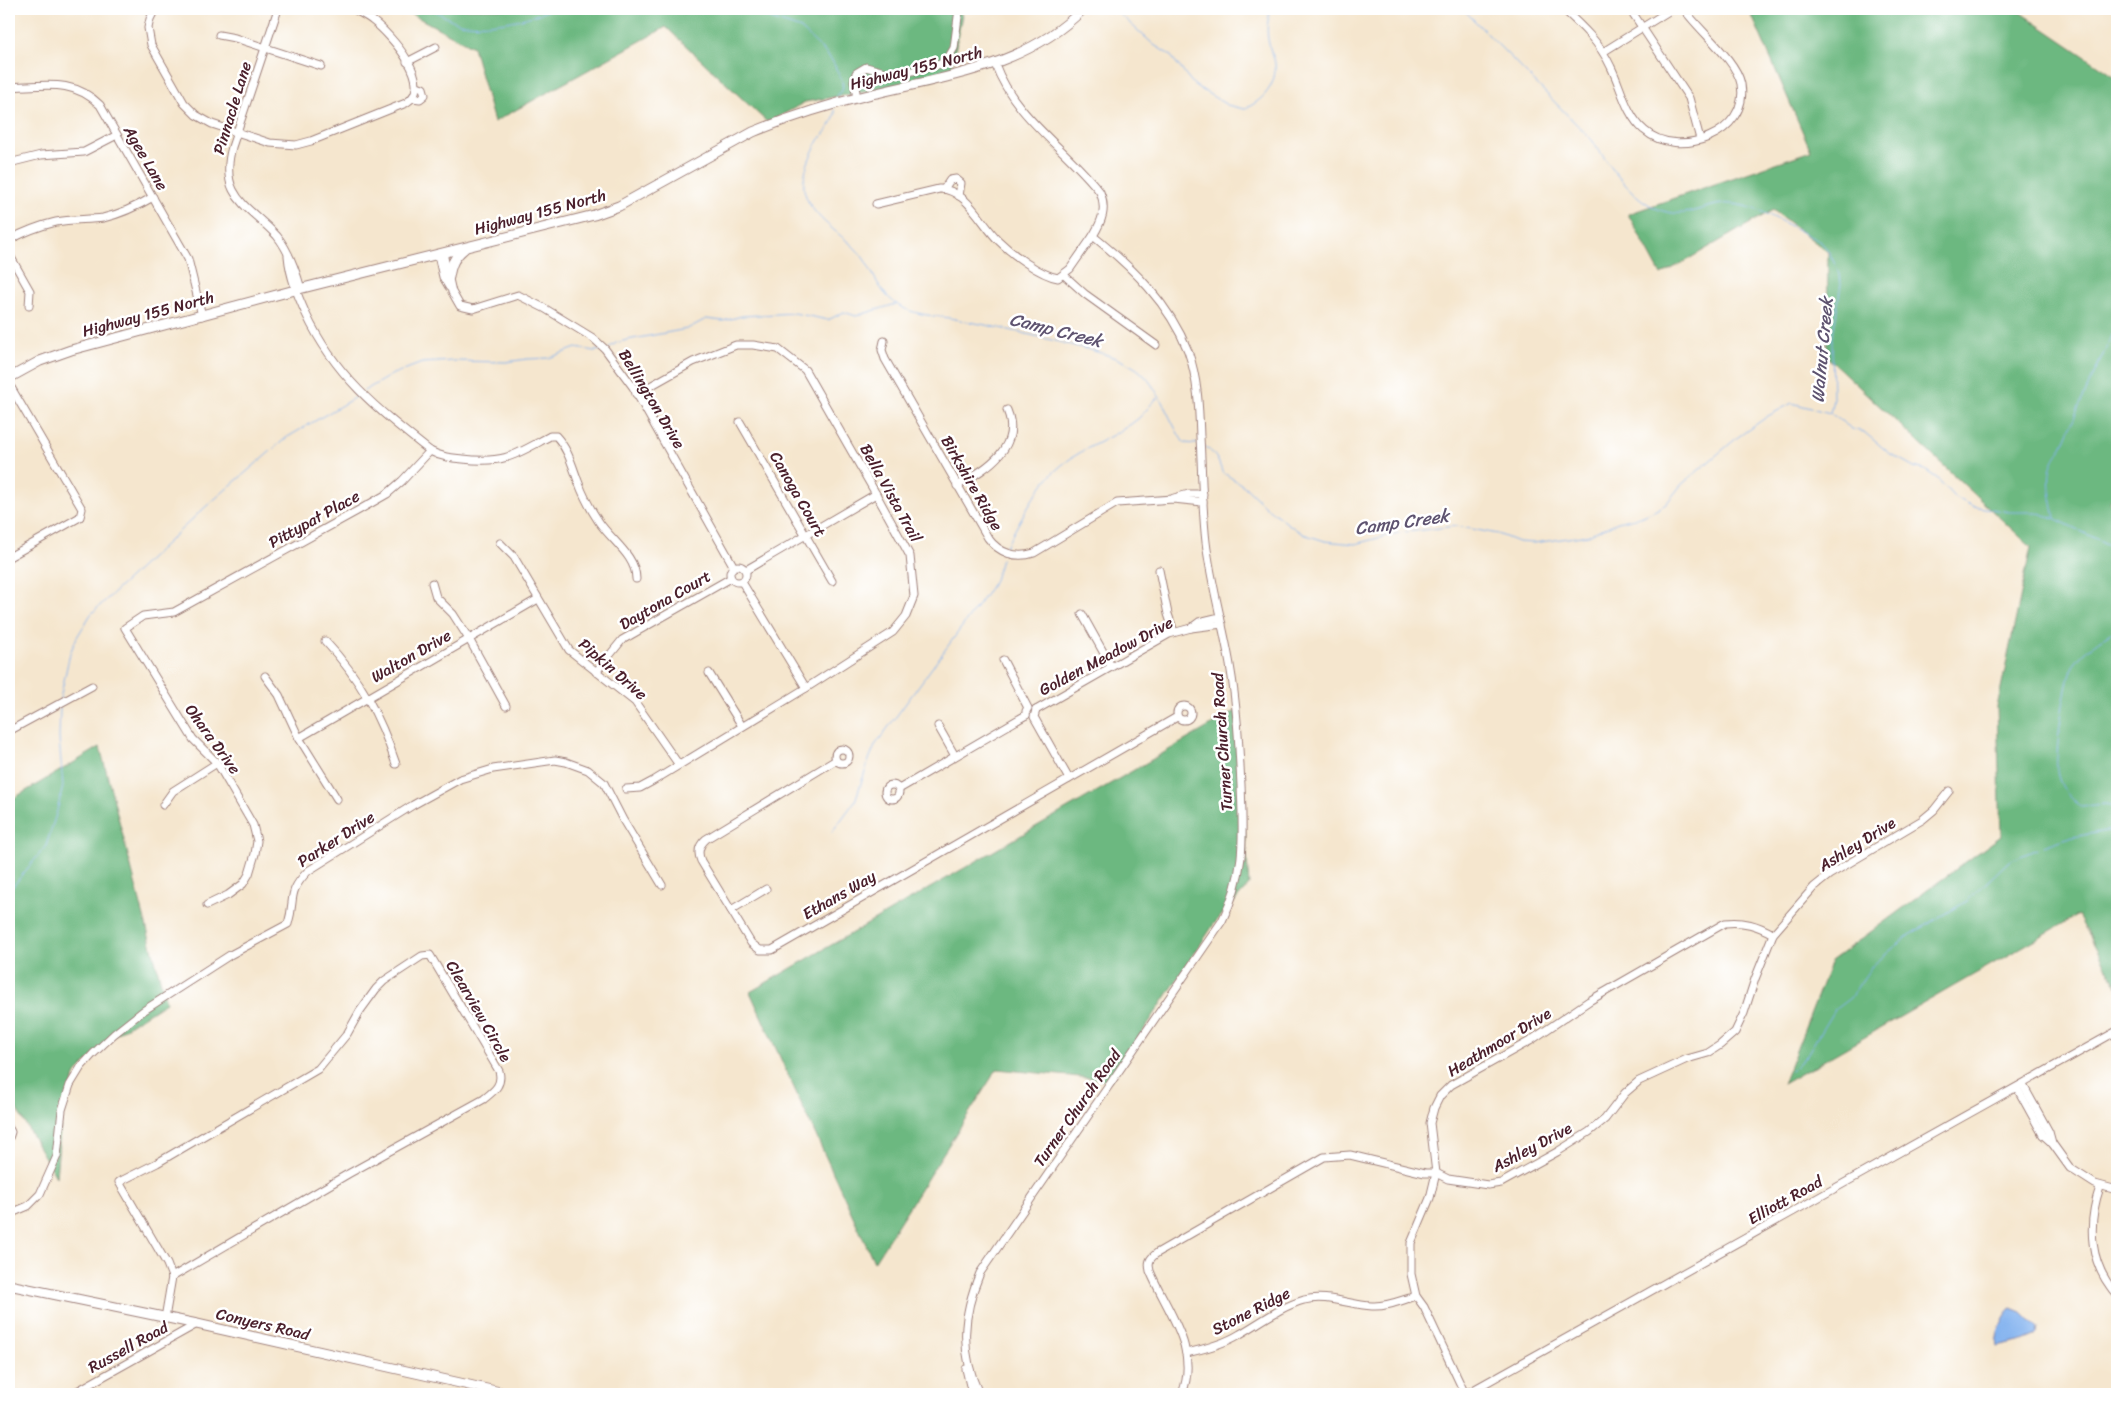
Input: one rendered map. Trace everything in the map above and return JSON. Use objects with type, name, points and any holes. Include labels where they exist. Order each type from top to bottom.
[{"type":"main road","name":"Highway 155 North","points":[[9,378],[34,364],[60,353],[590,216],[619,206],[753,132],[809,111],[995,64],[1045,40],[1083,9]]},
{"type":"main road","points":[[450,276],[455,258],[466,247]]},
{"type":"main road","name":"Conyers Road","points":[[9,1285],[197,1324],[509,1394]]},
{"type":"street","points":[[155,9],[148,24],[149,40],[182,99],[202,118],[237,132],[276,144],[304,143],[406,103],[413,98],[417,86],[416,78],[408,62],[388,35],[354,9]]},
{"type":"street","name":"Pinnacle Lane","points":[[278,9],[237,132],[230,161],[230,176],[234,190],[246,209],[277,237],[288,256],[289,273],[298,290],[312,327],[336,365],[368,399],[430,451]]},
{"type":"street","points":[[857,98],[854,81],[856,73],[866,67],[896,75],[929,68],[944,62],[954,48],[959,9]]},
{"type":"street","points":[[1563,9],[1584,29],[1603,52],[1633,117],[1644,131],[1656,139],[1672,143],[1700,140],[1719,132],[1731,121],[1739,108],[1741,86],[1732,65],[1684,9]]},
{"type":"street","points":[[1630,9],[1689,98],[1700,140]]},
{"type":"street","points":[[1603,52],[1672,9]]},
{"type":"street","points":[[219,36],[235,38],[322,66]]},
{"type":"street","points":[[408,62],[436,47]]},
{"type":"street","points":[[876,204],[944,189],[959,196],[999,241],[1044,274],[1058,278],[1070,269],[1094,236],[1100,223],[1104,208],[1100,192],[1023,111],[1008,90],[995,64]]},
{"type":"street","name":"Agee Lane","points":[[9,87],[63,86],[77,88],[90,95],[100,105],[188,258],[202,316]]},
{"type":"street","points":[[9,163],[41,155],[84,152],[117,135]]},
{"type":"street","points":[[944,189],[950,180],[956,179],[961,183],[959,196]]},
{"type":"street","points":[[9,240],[33,228],[58,222],[102,218],[120,214],[152,197]]},
{"type":"street","name":"Turner Church Road","points":[[972,1394],[966,1368],[966,1334],[968,1312],[980,1274],[1214,932],[1230,906],[1241,865],[1241,803],[1237,713],[1230,664],[1209,560],[1195,374],[1188,351],[1179,332],[1155,294],[1141,277],[1094,236]]},
{"type":"street","points":[[9,254],[30,292],[29,306]]},
{"type":"street","points":[[440,254],[450,276],[452,292]]},
{"type":"street","name":"Bellington Drive","points":[[440,254],[443,277],[460,306],[473,308],[518,295],[544,308],[593,338],[605,349],[633,387],[734,567]]},
{"type":"street","points":[[1064,275],[1086,294],[1156,344]]},
{"type":"street","name":"Birkshire Ridge","points":[[884,341],[882,350],[885,359],[957,486],[991,542],[1004,552],[1018,556],[1036,551],[1117,503],[1173,499],[1204,502]]},
{"type":"street","name":"Bella Vista Trail","points":[[626,788],[640,788],[806,688],[893,632],[906,616],[914,596],[910,556],[876,494],[805,370],[778,349],[753,345],[736,345],[693,362],[636,394]]},
{"type":"street","points":[[9,384],[82,509],[80,517],[9,556]]},
{"type":"street","points":[[957,486],[989,466],[1007,443],[1012,425],[1007,410]]},
{"type":"street","name":"Canoga Court","points":[[740,422],[832,582]]},
{"type":"street","points":[[430,451],[442,457],[496,461],[520,453],[550,436],[556,436],[566,448],[584,496],[599,522],[636,569],[636,579]]},
{"type":"street","name":"Pittypat Place","points":[[202,597],[387,494],[430,451]]},
{"type":"street","points":[[746,570],[876,494]]},
{"type":"street","name":"Birkshire Ridge","points":[[1173,499],[1188,494],[1203,494]]},
{"type":"street","name":"Pipkin Drive","points":[[500,543],[514,557],[569,650],[635,702],[679,765]]},
{"type":"street","points":[[742,582],[735,582],[731,578],[730,573],[734,567],[740,566],[746,570]]},
{"type":"street","points":[[742,582],[746,577],[746,570]]},
{"type":"street","points":[[1159,570],[1168,614],[1174,632]]},
{"type":"street","name":"Daytona Court","points":[[596,672],[622,640],[731,578]]},
{"type":"street","points":[[742,582],[806,688]]},
{"type":"street","points":[[432,583],[436,597],[453,614],[506,706]]},
{"type":"street","name":"Ohara Drive","points":[[202,597],[174,612],[143,616],[125,628],[193,739],[216,763],[253,825],[257,841],[256,854],[249,874],[243,884],[228,895],[207,904]]},
{"type":"street","name":"Walton Drive","points":[[299,738],[538,599]]},
{"type":"street","points":[[1082,614],[1111,666]]},
{"type":"street","name":"Golden Meadow Drive","points":[[899,789],[1111,666],[1174,632],[1221,621]]},
{"type":"street","points":[[324,641],[346,664],[367,697],[386,733],[396,764]]},
{"type":"street","points":[[1003,660],[1069,779]]},
{"type":"street","points":[[709,673],[742,726]]},
{"type":"street","points":[[265,676],[279,694],[299,738],[337,799]]},
{"type":"street","points":[[9,731],[92,686]]},
{"type":"street","name":"Ethans Way","points":[[836,760],[706,839],[699,849],[700,858],[752,945],[760,950],[770,950],[1177,717]]},
{"type":"street","points":[[938,726],[954,756]]},
{"type":"street","name":"Parker Drive","points":[[9,1214],[28,1206],[40,1194],[57,1156],[62,1110],[70,1085],[81,1067],[100,1047],[143,1011],[230,954],[288,924],[291,898],[296,883],[308,871],[413,805],[460,779],[493,769],[555,760],[588,770],[604,783],[623,820],[662,885]]},
{"type":"street","points":[[163,805],[173,791],[216,763]]},
{"type":"street","name":"Ashley Drive","points":[[1182,1394],[1187,1377],[1186,1353],[1177,1325],[1150,1272],[1148,1264],[1150,1258],[1324,1157],[1350,1155],[1448,1178],[1488,1185],[1501,1183],[1557,1152],[1588,1132],[1605,1118],[1625,1093],[1639,1081],[1687,1059],[1708,1053],[1735,1032],[1744,1013],[1773,934],[1822,881],[1922,820],[1934,810],[1949,791]]},
{"type":"street","points":[[731,910],[766,889]]},
{"type":"street","name":"Heathmoor Drive","points":[[1466,1394],[1424,1307],[1416,1296],[1410,1260],[1411,1243],[1430,1198],[1436,1174],[1430,1123],[1440,1096],[1452,1086],[1530,1041],[1589,1001],[1725,923],[1755,924],[1773,934]]},
{"type":"street","name":"Clearview Circle","points":[[430,955],[499,1072],[500,1083],[496,1089],[484,1099],[348,1174],[172,1277],[167,1264],[119,1182],[157,1164],[318,1069],[348,1034],[360,1011],[376,989],[384,981],[422,956],[430,955]]},
{"type":"street","name":"Elliott Road","points":[[1466,1394],[2020,1087],[2117,1031]]},
{"type":"street","points":[[2020,1087],[2049,1132],[2052,1143],[2070,1168],[2085,1179],[2100,1186],[2117,1190]]},
{"type":"street","points":[[9,1128],[11,1132],[9,1138]]},
{"type":"street","points":[[2100,1186],[2092,1214],[2093,1244],[2100,1270],[2117,1295]]},
{"type":"street","points":[[165,1318],[172,1277]]},
{"type":"street","name":"Stone Ridge","points":[[1186,1353],[1205,1349],[1239,1335],[1290,1305],[1306,1300],[1331,1299],[1372,1306],[1416,1296]]},
{"type":"street","name":"Russell Road","points":[[72,1394],[197,1324]]},
{"type":"street","name":"Turner Church Road","points":[[966,1359],[979,1394]]},
{"type":"green space","points":[[402,9],[948,9],[962,14],[951,73],[928,81],[805,102],[768,123],[666,27],[494,122],[473,47]]},
{"type":"green space","points":[[1749,9],[2015,9],[2117,78],[2117,489],[2110,502],[2117,518],[2117,986],[2078,915],[1783,1084],[1831,961],[2001,836],[1997,707],[2031,547],[1827,357],[1828,252],[1773,210],[1661,275],[1628,214],[1811,151]]},
{"type":"green space","points":[[1236,711],[1249,885],[1214,924],[1111,1080],[997,1069],[874,1262],[750,992]]},
{"type":"green space","points":[[100,747],[166,1002],[113,1036],[76,1073],[61,1120],[56,1177],[9,1096],[9,801]]},
{"type":"water","points":[[2012,1308],[2022,1312],[2038,1328],[2037,1335],[2020,1342],[1997,1347],[1996,1343],[2000,1326]]},
{"type":"waterway","name":"Camp Creek","points":[[432,9],[449,19],[469,24],[493,24],[519,20],[550,9]]},
{"type":"waterway","name":"Camp Creek","points":[[742,9],[801,29],[833,62],[842,81],[843,89],[837,96]]},
{"type":"waterway","name":"Walnut Creek","points":[[1114,9],[1154,45],[1170,55],[1194,85],[1227,105],[1244,109],[1263,97],[1274,78],[1275,63],[1267,31],[1271,9]]},
{"type":"waterway","name":"Walnut Creek","points":[[1463,9],[1592,140],[1619,177],[1642,200],[1655,208],[1669,212],[1684,213],[1714,205],[1732,204],[1744,206],[1766,214],[1820,241],[1827,249],[1840,274],[1841,284],[1832,341],[1833,399],[1830,413]]},
{"type":"waterway","name":"Camp Creek","points":[[835,110],[832,122],[810,157],[804,177],[804,189],[811,207],[832,229],[861,254],[878,284],[888,297],[902,308],[910,311],[1029,335],[1094,351],[1125,362],[1141,372],[1148,380],[1184,443],[1197,444]]},
{"type":"waterway","points":[[609,348],[616,343],[627,340],[687,329],[706,319],[723,321],[742,316],[794,313],[828,320],[844,312],[856,316],[896,304]]},
{"type":"waterway","points":[[2055,518],[2050,490],[2051,467],[2117,326]]},
{"type":"waterway","points":[[364,391],[393,374],[422,363],[453,361],[506,362],[549,358],[576,348],[594,351],[603,350]]},
{"type":"waterway","points":[[60,699],[70,653],[91,614],[202,510],[286,438],[359,395]]},
{"type":"waterway","points":[[1006,546],[1038,491],[1054,472],[1081,452],[1130,425],[1157,398]]},
{"type":"waterway","name":"Camp Creek","points":[[1203,446],[1216,457],[1222,472],[1244,486],[1266,507],[1303,534],[1325,541],[1355,544],[1398,533],[1456,526],[1498,534],[1518,542],[1534,543],[1588,535],[1618,522],[1643,516],[1656,510],[1666,504],[1681,485],[1738,437],[1768,416],[1792,403],[1830,413],[1852,429],[1864,432],[1889,453],[1914,467],[1925,470],[1938,479],[1953,496],[1972,506],[2010,512],[2036,512],[2056,519],[2117,549]]},
{"type":"waterway","points":[[832,832],[855,801],[876,744],[986,594],[995,580],[1001,559]]},
{"type":"waterway","name":"Walnut Creek","points":[[2117,630],[2093,645],[2073,666],[2063,703],[2057,754],[2058,776],[2064,790],[2070,797],[2081,806],[2106,804],[2117,808]]},
{"type":"waterway","points":[[9,891],[46,846],[57,811],[63,786],[59,738],[60,708]]},
{"type":"waterway","points":[[2044,846],[2067,838],[2117,829]]},
{"type":"waterway","points":[[1791,1071],[1806,1056],[1834,1010],[1850,998],[1872,966],[1905,938],[1967,901],[2009,861],[2037,849]]}]
